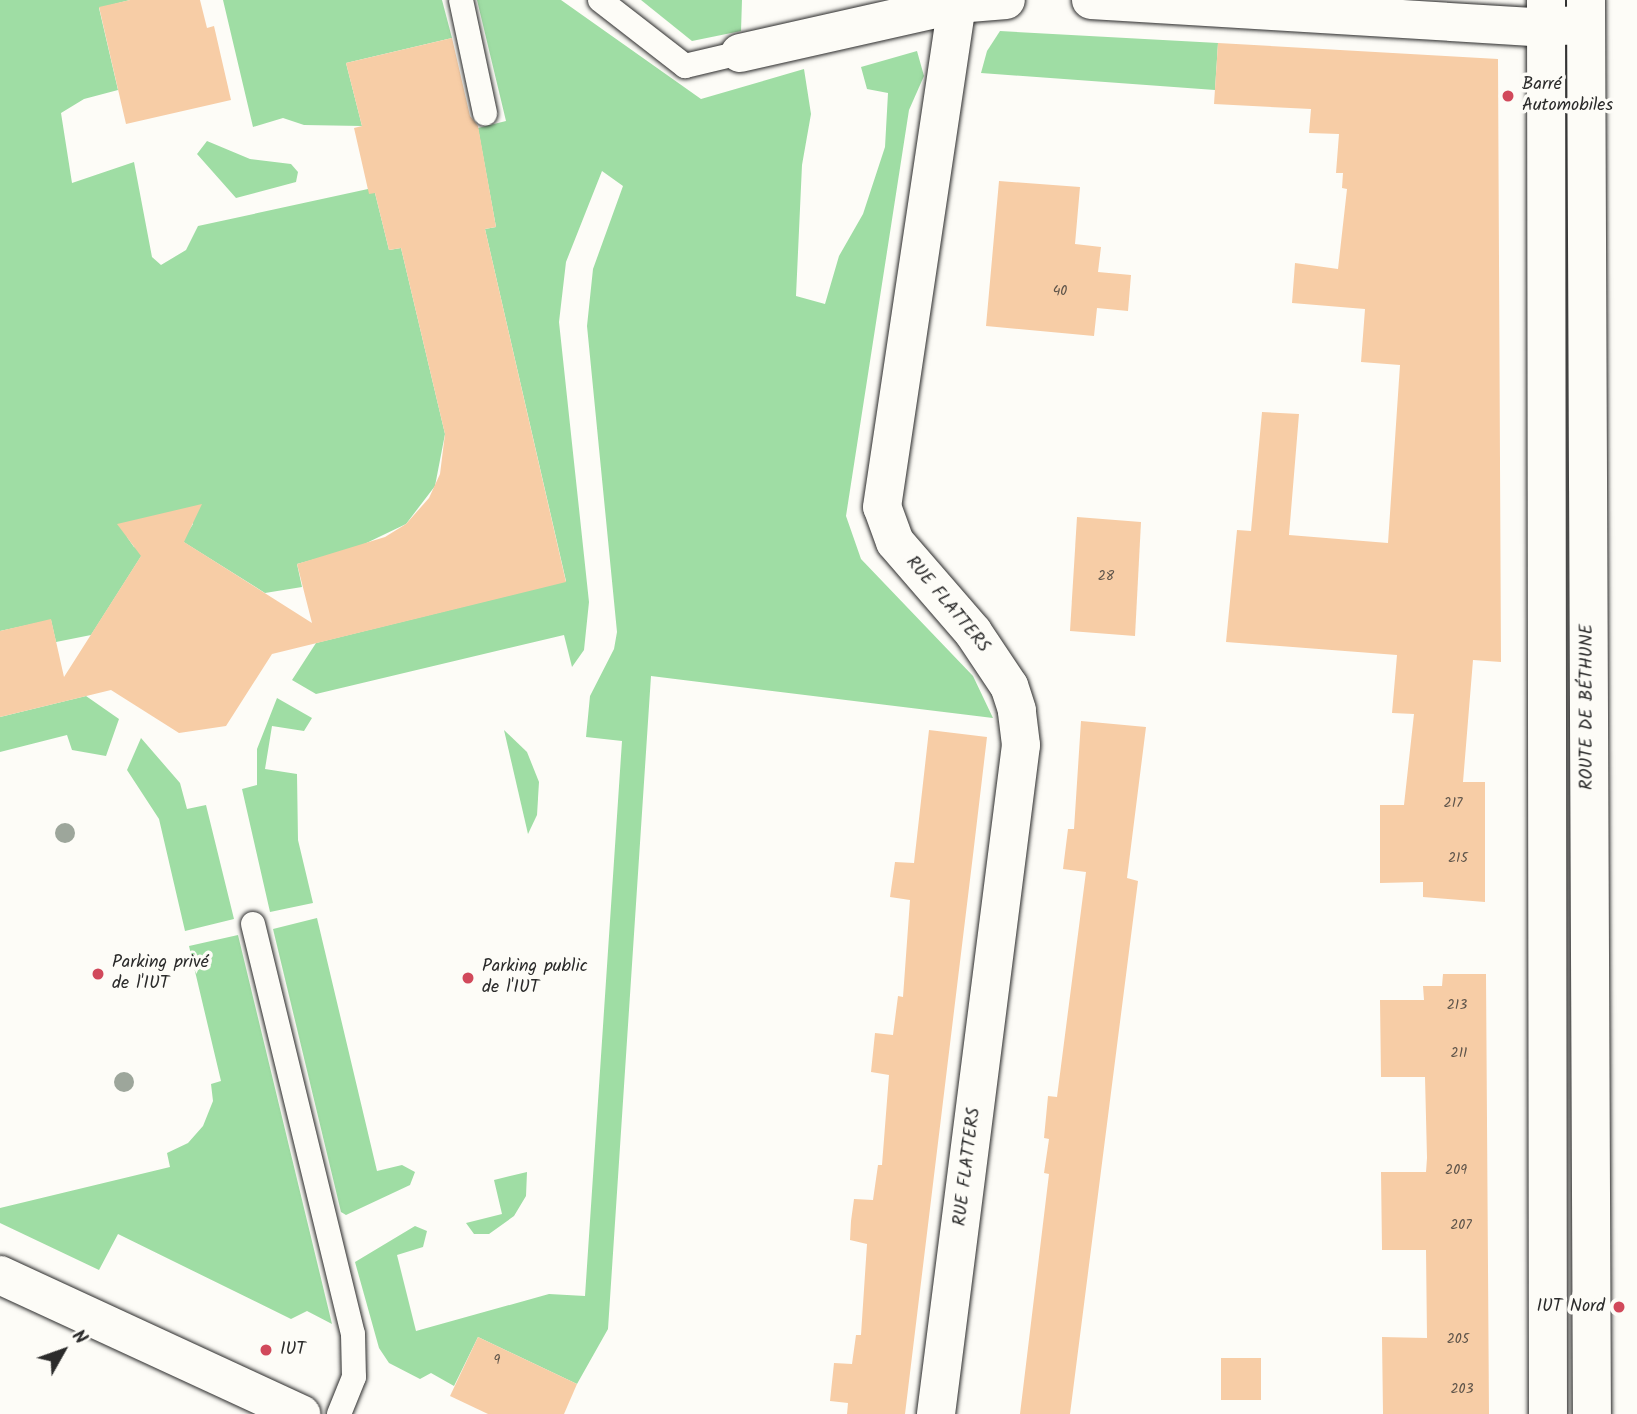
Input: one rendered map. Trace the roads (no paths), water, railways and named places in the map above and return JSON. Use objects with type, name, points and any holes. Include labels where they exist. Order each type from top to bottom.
[{"type":"main road","points":[[740,53],[957,4],[1006,0]]},
{"type":"main road","points":[[1091,0],[1586,12]]},
{"type":"main road","name":"RUE FLATTERS","points":[[936,1414],[1021,745],[1017,710],[1004,678],[973,632],[895,542],[882,507],[957,4]]},
{"type":"main road","name":"ROUTE DE BÉTHUNE","points":[[1586,12],[1592,1414]]},
{"type":"main road","points":[[1547,13],[1548,1414]]},
{"type":"main road","points":[[0,1275],[301,1414]]},
{"type":"lane","points":[[461,0],[485,113]]},
{"type":"lane","points":[[600,0],[685,66],[740,53]]},
{"type":"lane","points":[[253,923],[353,1334],[354,1377],[338,1414]]},
{"type":"place","name":"Barré Automobiles","points":[[1508,96]]},
{"type":"place","name":"Parking privé de l'IUT","points":[[98,974]]},
{"type":"place","name":"Parking public de l'IUT","points":[[468,978]]},
{"type":"place","name":"IUT Nord","points":[[1619,1307]]},
{"type":"place","name":"IUT","points":[[266,1350]]}]
